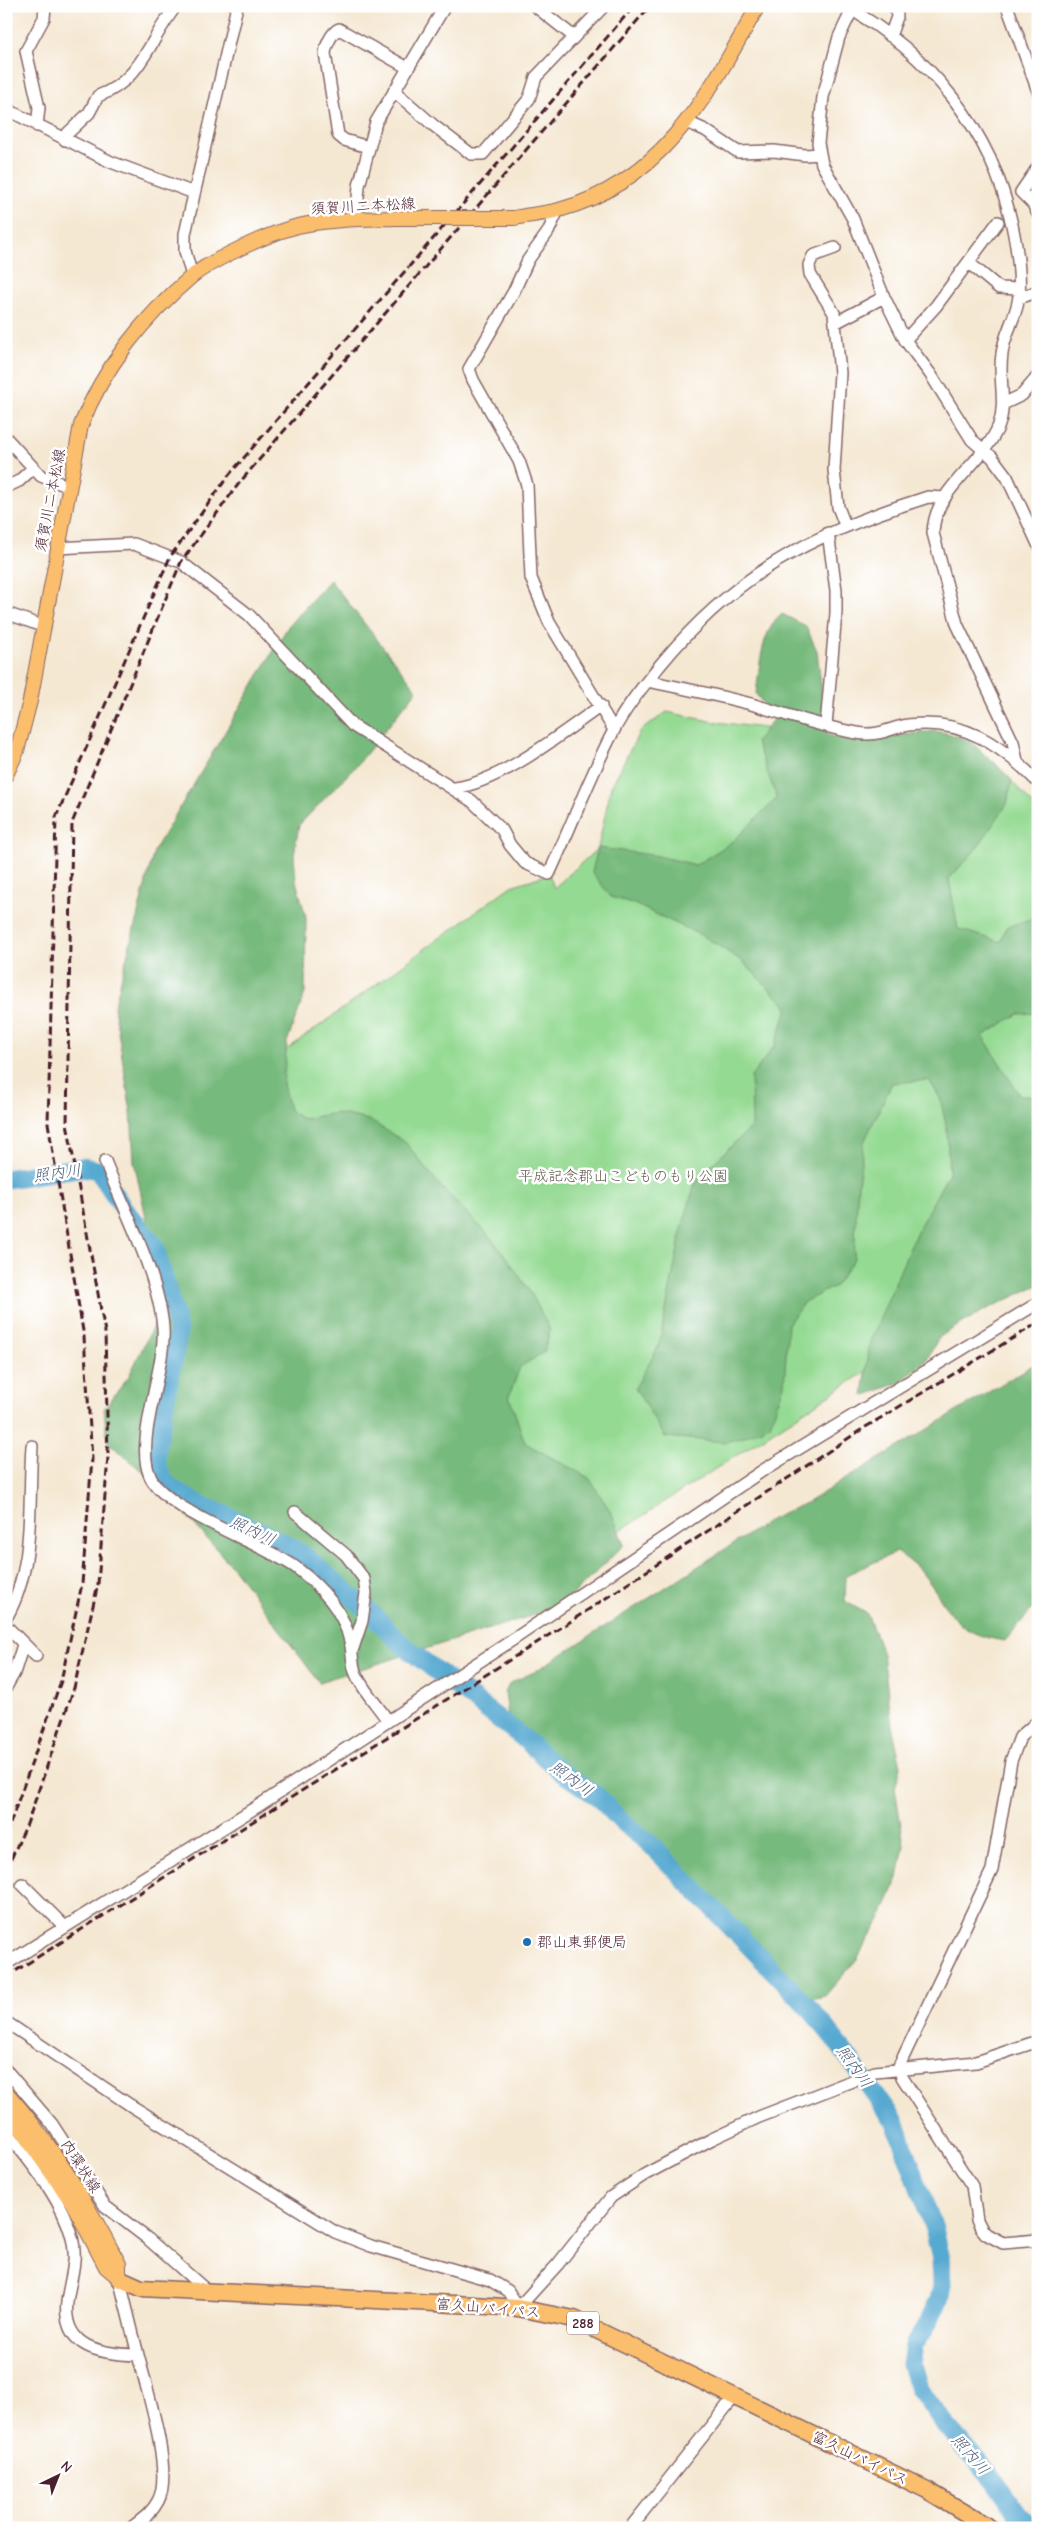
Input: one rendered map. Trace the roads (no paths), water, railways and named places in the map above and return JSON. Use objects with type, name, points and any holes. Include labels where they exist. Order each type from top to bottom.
[{"type":"highway","name":"富久山バイパス","points":[[115,2270],[141,2288],[518,2308],[574,2319],[927,2490],[990,2528]]},
{"type":"main road","name":"須賀川二本松線","points":[[6,775],[30,701],[81,425],[92,398],[122,352],[154,312],[192,276],[266,237],[298,226],[396,218],[514,218],[558,210],[612,187],[638,171],[665,148],[687,122],[709,92],[758,6]]},
{"type":"main road","name":"内環状線","points":[[6,2092],[26,2115],[72,2179],[115,2270]]},
{"type":"main road","name":"内環状線","points":[[6,2109],[72,2202],[115,2270]]},
{"type":"street","points":[[37,126],[39,108],[26,51],[44,18],[45,6]]},
{"type":"street","points":[[65,140],[68,133],[89,113],[98,96],[112,91],[133,74],[176,6]]},
{"type":"street","points":[[192,276],[184,243],[238,6]]},
{"type":"street","points":[[356,220],[358,186],[376,122],[445,6]]},
{"type":"street","points":[[535,6],[573,36]]},
{"type":"street","points":[[394,90],[433,125],[471,154],[483,154],[529,99],[536,77],[573,36],[604,6]]},
{"type":"street","points":[[890,36],[898,17],[896,6]]},
{"type":"street","points":[[1007,6],[1038,92]]},
{"type":"street","points":[[1017,761],[1014,742],[957,624],[934,542],[933,528],[945,498],[984,450],[990,443],[999,424],[1003,404],[1000,367],[1002,352],[1019,294],[1018,254],[1006,196],[978,133],[960,105],[940,80],[890,36],[849,8],[835,50],[823,97],[819,125],[819,154],[822,164],[853,219],[884,297],[904,340],[931,375],[972,440],[984,450],[992,457],[1007,477],[1038,544]]},
{"type":"street","points":[[368,147],[344,140],[338,135],[324,53],[327,45],[335,31],[339,29],[408,68]]},
{"type":"street","points":[[6,109],[111,162],[194,193]]},
{"type":"street","points":[[687,122],[705,130],[738,152],[774,151],[805,155],[819,154]]},
{"type":"street","points":[[1038,166],[1021,192],[1033,204],[1038,214]]},
{"type":"street","points":[[558,210],[548,232],[528,260],[514,291],[470,364],[469,369],[473,380],[519,461],[527,485],[531,578],[558,638],[614,730]]},
{"type":"street","points":[[904,340],[936,306],[998,222]]},
{"type":"street","points":[[835,248],[813,256],[809,265],[810,274],[834,313],[840,373],[834,470],[838,507],[845,525]]},
{"type":"street","points":[[969,263],[999,288],[1019,294],[1038,291]]},
{"type":"street","points":[[835,323],[884,297]]},
{"type":"street","points":[[1003,404],[1022,395],[1038,376]]},
{"type":"street","points":[[6,438],[41,476],[70,487]]},
{"type":"street","points":[[6,487],[19,481],[32,468]]},
{"type":"street","points":[[57,548],[134,544],[181,562],[249,615],[352,725],[455,788],[472,801],[502,830],[510,845],[529,866],[549,874],[614,730],[648,681],[694,625],[729,595],[774,563],[828,533],[845,525],[928,497],[945,498]]},
{"type":"street","points":[[826,726],[836,613],[836,590],[828,533]]},
{"type":"street","points":[[6,613],[45,627]]},
{"type":"street","points":[[648,681],[750,704],[860,734],[884,734],[902,726],[945,724],[957,726],[990,742],[1017,761],[1038,782]]},
{"type":"street","points":[[455,788],[472,786],[505,770],[601,706]]},
{"type":"street","points":[[105,1161],[156,1288],[161,1314],[163,1344],[145,1452],[150,1478],[164,1493],[181,1506],[234,1535],[276,1554],[299,1570],[328,1597],[342,1615],[348,1630],[356,1674],[388,1720]]},
{"type":"street","points":[[6,1964],[258,1806],[514,1639],[762,1471],[1038,1303]]},
{"type":"street","points":[[6,1618],[16,1601],[29,1544],[32,1446]]},
{"type":"street","points":[[295,1512],[346,1555],[364,1579],[366,1594],[362,1621],[356,1646],[352,1651]]},
{"type":"street","points":[[6,1626],[36,1656]]},
{"type":"street","points":[[6,1687],[14,1673],[23,1645]]},
{"type":"street","points":[[1038,1720],[1020,1738],[1012,1756],[992,1870],[902,2058],[899,2069],[914,2097],[972,2186],[977,2220],[981,2228],[991,2237],[1003,2243],[1038,2240]]},
{"type":"street","points":[[22,1884],[65,1927]]},
{"type":"street","points":[[6,2022],[130,2105],[335,2232],[371,2246],[490,2280],[508,2291],[518,2308],[558,2264],[600,2209],[622,2188],[712,2139],[759,2117],[862,2076],[899,2069],[976,2062],[1038,2040]]},
{"type":"street","points":[[6,2070],[52,2124],[105,2206],[148,2239],[207,2291]]},
{"type":"street","points":[[6,2131],[61,2205],[72,2236],[75,2261],[67,2308],[74,2336],[89,2348],[100,2352],[138,2355]]},
{"type":"street","points":[[115,2270],[152,2406],[163,2474],[158,2502],[149,2513],[131,2528]]},
{"type":"street","points":[[630,2528],[734,2397]]},
{"type":"waterway","name":"照内川","points":[[6,1179],[83,1167],[98,1170],[124,1209],[155,1247],[178,1331],[156,1449],[158,1469],[168,1485],[191,1500],[286,1544],[307,1558],[370,1612],[404,1646],[522,1737],[561,1772],[597,1796],[622,1822],[649,1843],[701,1896],[811,2010],[837,2042],[895,2122],[934,2229],[941,2259],[942,2285],[939,2300],[914,2345],[911,2364],[918,2387],[938,2416],[994,2480],[1017,2513],[1032,2528]]},
{"type":"railway","points":[[6,1835],[61,1681],[82,1584],[92,1459],[84,1337],[48,1123],[56,817],[170,557],[229,475],[634,6]]},
{"type":"railway","points":[[6,1870],[27,1824],[74,1688],[98,1584],[108,1457],[105,1332],[67,1123],[72,823],[181,562],[240,482],[650,6]]},
{"type":"railway","points":[[6,1977],[565,1625],[864,1428],[1038,1323]]},
{"type":"place","name":"郡山東郵便局","points":[[527,1942]]},
{"type":"park label","name":"平成記念郡山こどものもり公園","points":[[623,1176]]}]
